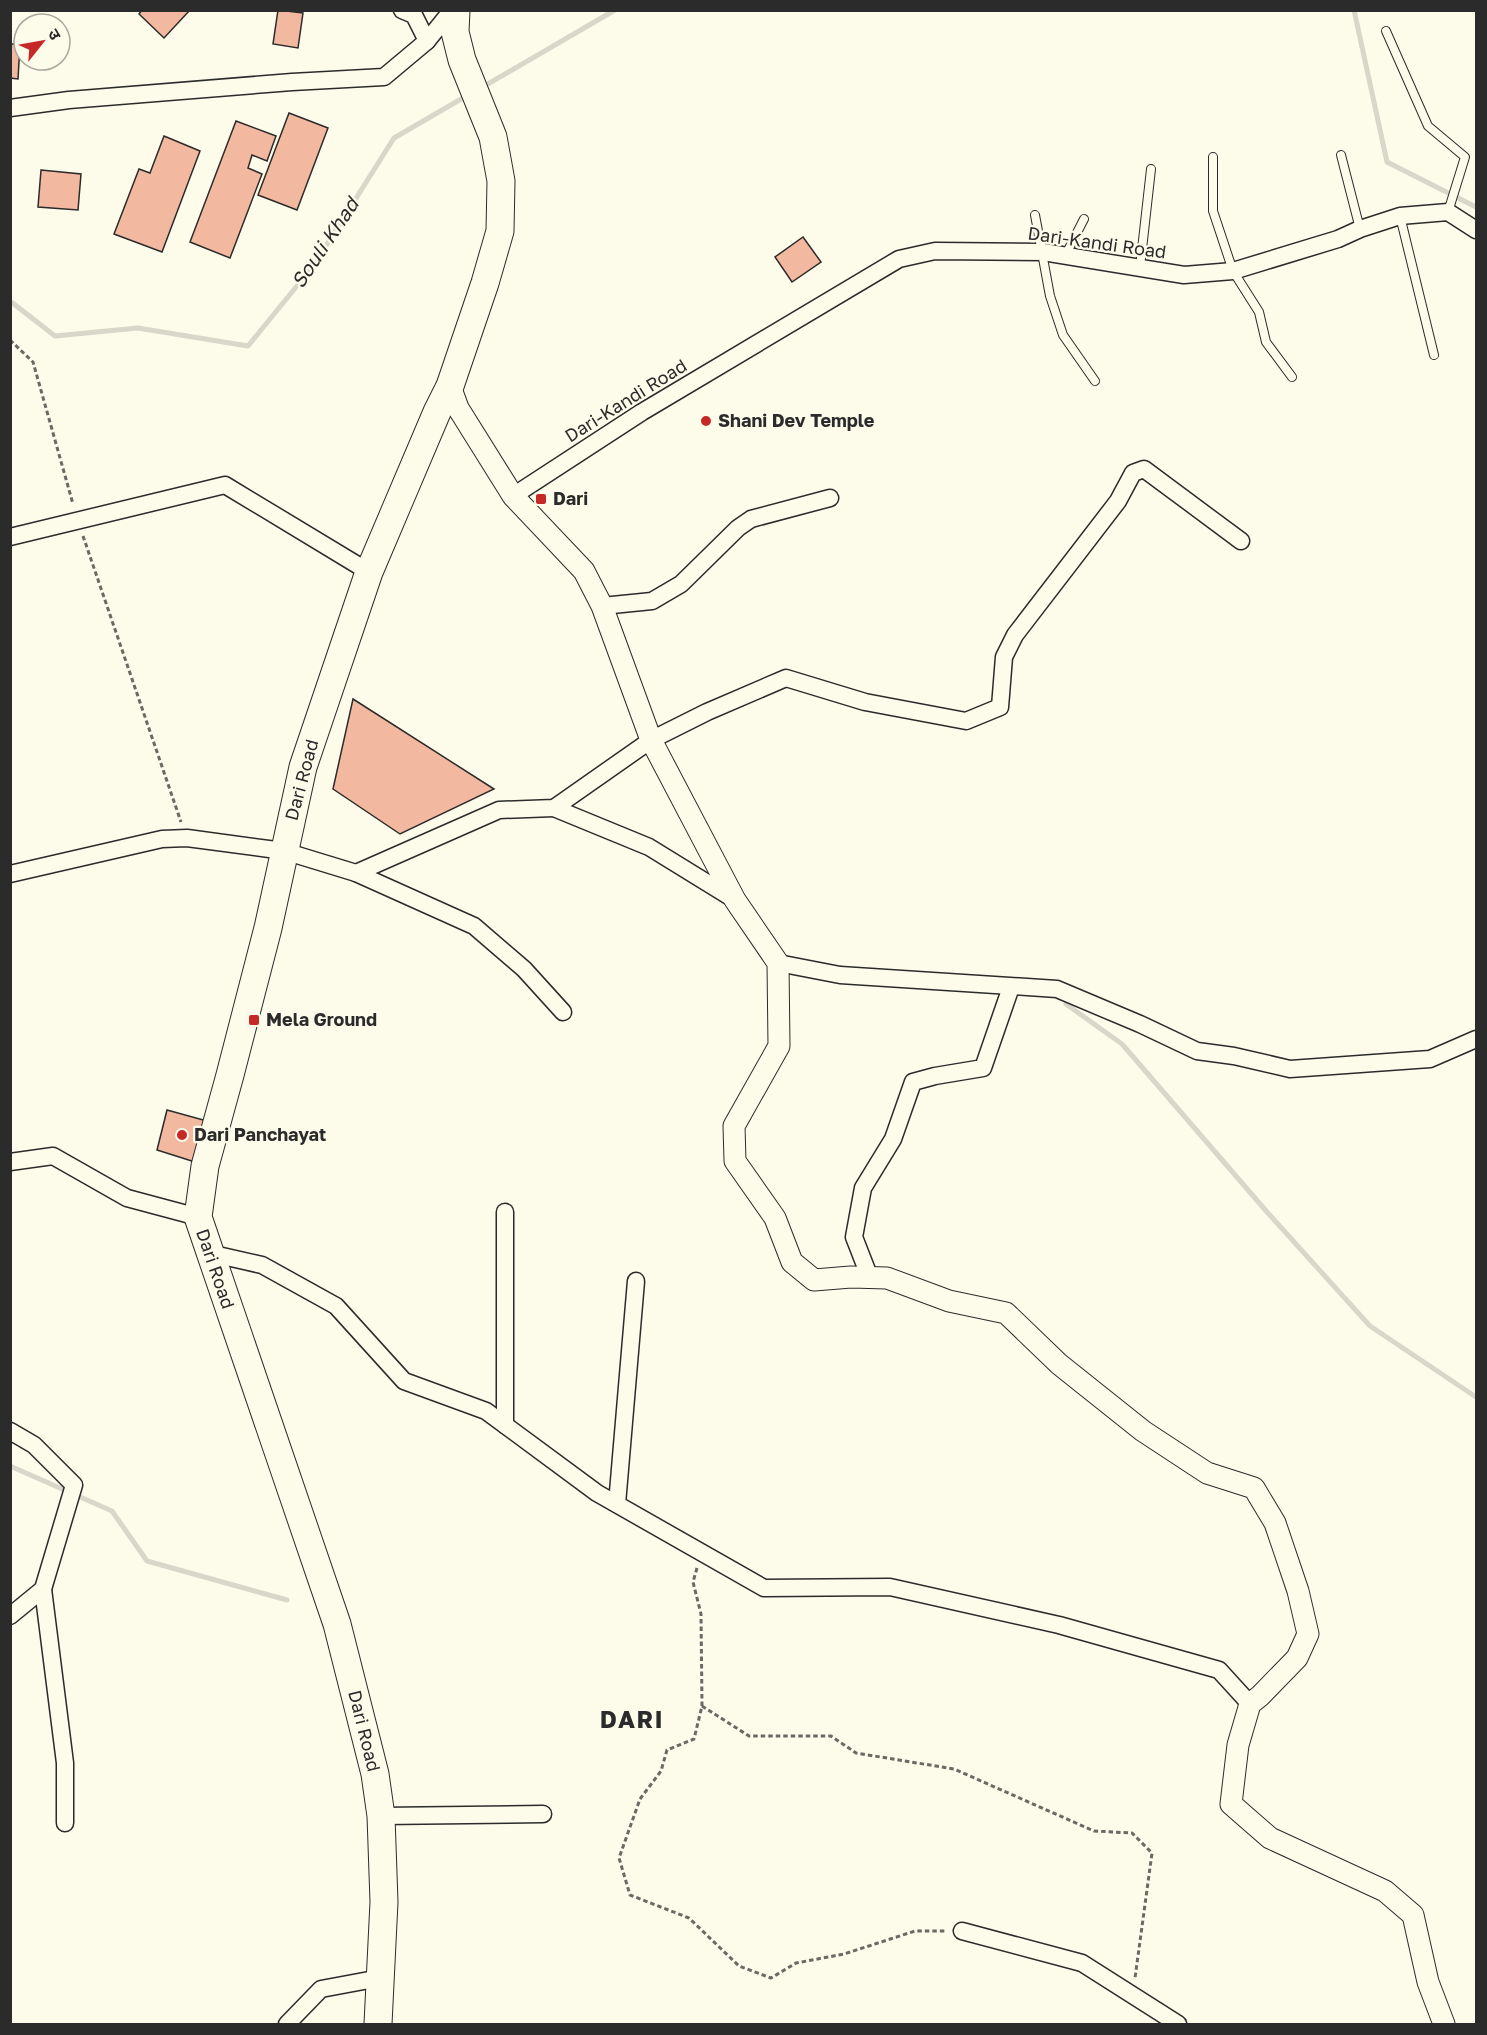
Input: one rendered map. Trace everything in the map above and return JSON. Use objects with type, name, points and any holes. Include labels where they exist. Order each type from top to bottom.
[{"type":"main road","name":"Dari Road","points":[[378,2025],[384,1902],[381,1816],[375,1774],[338,1624],[198,1217],[205,1166],[231,1075],[268,928],[303,767],[369,572],[450,386],[500,231],[501,182],[493,137],[462,60],[455,32],[456,10]]},
{"type":"street","points":[[402,10],[414,15],[427,41]]},
{"type":"street","points":[[10,108],[69,100],[384,77],[427,41],[452,10]]},
{"type":"street","points":[[1448,212],[1476,230]]},
{"type":"street","name":"Dari-Kandi Road","points":[[513,496],[642,412],[899,260],[935,251],[1043,252],[1184,275],[1233,271],[1338,239],[1400,216],[1448,212]]},
{"type":"street","points":[[450,386],[458,408],[513,496],[584,571],[602,606],[651,740],[735,900],[778,963],[779,1046],[734,1126],[735,1161],[775,1218],[792,1262],[814,1280],[851,1277],[887,1278],[950,1300],[1006,1313],[1059,1364],[1143,1431],[1207,1473],[1254,1488],[1275,1522],[1298,1591],[1308,1634],[1297,1658],[1250,1704],[1238,1745],[1231,1804],[1270,1838],[1385,1891],[1413,1915],[1428,1982],[1444,2025]]},
{"type":"street","points":[[554,808],[651,740],[707,712],[786,678],[865,702],[966,721],[1000,707],[1004,657],[1015,635],[1118,501],[1133,473],[1144,468],[1241,541]]},
{"type":"street","points":[[10,537],[225,485],[369,572]]},
{"type":"street","points":[[602,606],[652,601],[681,584],[738,528],[751,519],[830,498]]},
{"type":"street","points":[[356,873],[499,810],[554,808],[649,847],[735,900]]},
{"type":"street","points":[[10,874],[162,839],[187,838],[284,851],[356,873],[474,926],[524,969],[563,1012]]},
{"type":"street","points":[[778,963],[840,975],[1057,989],[1197,1051],[1234,1056],[1290,1069],[1430,1059],[1476,1039]]},
{"type":"street","points":[[870,1278],[854,1237],[863,1188],[893,1138],[913,1082],[983,1068],[1011,987]]},
{"type":"street","points":[[10,1162],[53,1156],[127,1198],[198,1217]]},
{"type":"street","points":[[505,1212],[505,1425]]},
{"type":"street","points":[[209,1253],[262,1265],[336,1306],[404,1381],[486,1411],[597,1493],[764,1588],[890,1587],[1071,1628],[1220,1670],[1250,1704]]},
{"type":"street","points":[[617,1504],[636,1281]]},
{"type":"street","points":[[10,1431],[34,1445],[74,1485],[43,1589],[66,1763],[65,1823]]},
{"type":"street","points":[[10,1616],[43,1589]]},
{"type":"street","points":[[381,1816],[543,1814]]},
{"type":"street","points":[[962,1930],[1082,1963],[1178,2025]]},
{"type":"street","points":[[287,2025],[321,1989],[380,1978]]},
{"type":"lane","points":[[1386,31],[1428,126],[1465,157],[1448,212]]},
{"type":"lane","points":[[1341,155],[1360,229]]},
{"type":"lane","points":[[1213,157],[1213,211],[1233,271],[1259,312],[1266,342],[1292,377]]},
{"type":"lane","points":[[1140,267],[1150,169]]},
{"type":"lane","points":[[1035,215],[1050,296],[1063,335],[1095,381]]},
{"type":"lane","points":[[1400,216],[1434,355]]},
{"type":"lane","points":[[1065,256],[1084,219]]},
{"type":"path","points":[[10,340],[33,362],[78,519],[187,838]]},
{"type":"path","points":[[701,1553],[693,1582],[701,1614],[702,1706],[694,1739],[667,1750],[661,1771],[640,1799],[619,1858],[630,1895],[689,1918],[739,1966],[771,1978],[796,1962],[844,1954],[915,1931],[962,1930]]},
{"type":"path","points":[[702,1706],[748,1736],[831,1736],[856,1754],[954,1769],[1094,1831],[1132,1833],[1152,1853],[1132,1995]]},
{"type":"building","points":[[142,10],[190,10],[164,38],[139,14]]},
{"type":"building","points":[[278,10],[303,13],[298,48],[273,44]]},
{"type":"building","points":[[10,44],[12,44],[12,72],[18,72],[18,79],[10,78]]},
{"type":"building","points":[[289,113],[328,128],[297,210],[258,195]]},
{"type":"building","points":[[236,121],[276,136],[267,161],[252,155],[248,168],[262,174],[230,258],[190,242]]},
{"type":"building","points":[[164,136],[200,151],[162,252],[114,234],[139,169],[150,173]]},
{"type":"building","points":[[41,170],[81,174],[78,210],[38,207]]},
{"type":"building","points":[[803,237],[821,262],[792,282],[775,257]]},
{"type":"building","points":[[353,699],[494,789],[400,834],[333,789]]},
{"type":"building","name":"Dari Panchayat","points":[[167,1110],[207,1121],[195,1162],[157,1150]]},
{"type":"waterway","name":"Souli Khad","points":[[481,88],[615,10]]},
{"type":"waterway","points":[[1354,10],[1387,162],[1476,207]]},
{"type":"waterway","name":"Souli Khad","points":[[10,301],[55,336],[138,328],[248,346],[314,265],[394,138],[468,95]]},
{"type":"waterway","points":[[1066,1004],[1122,1044],[1267,1212],[1370,1326],[1476,1397]]},
{"type":"waterway","points":[[10,1466],[112,1511],[147,1561],[287,1600]]},
{"type":"place","name":"Shani Dev Temple","points":[[706,421]]},
{"type":"place","name":"Dari","points":[[541,499]]},
{"type":"place","name":"Mela Ground","points":[[254,1020]]},
{"type":"place","name":"Dari Panchayat","points":[[182,1135]]},
{"type":"district","name":"DARI","points":[[632,1720]]}]
